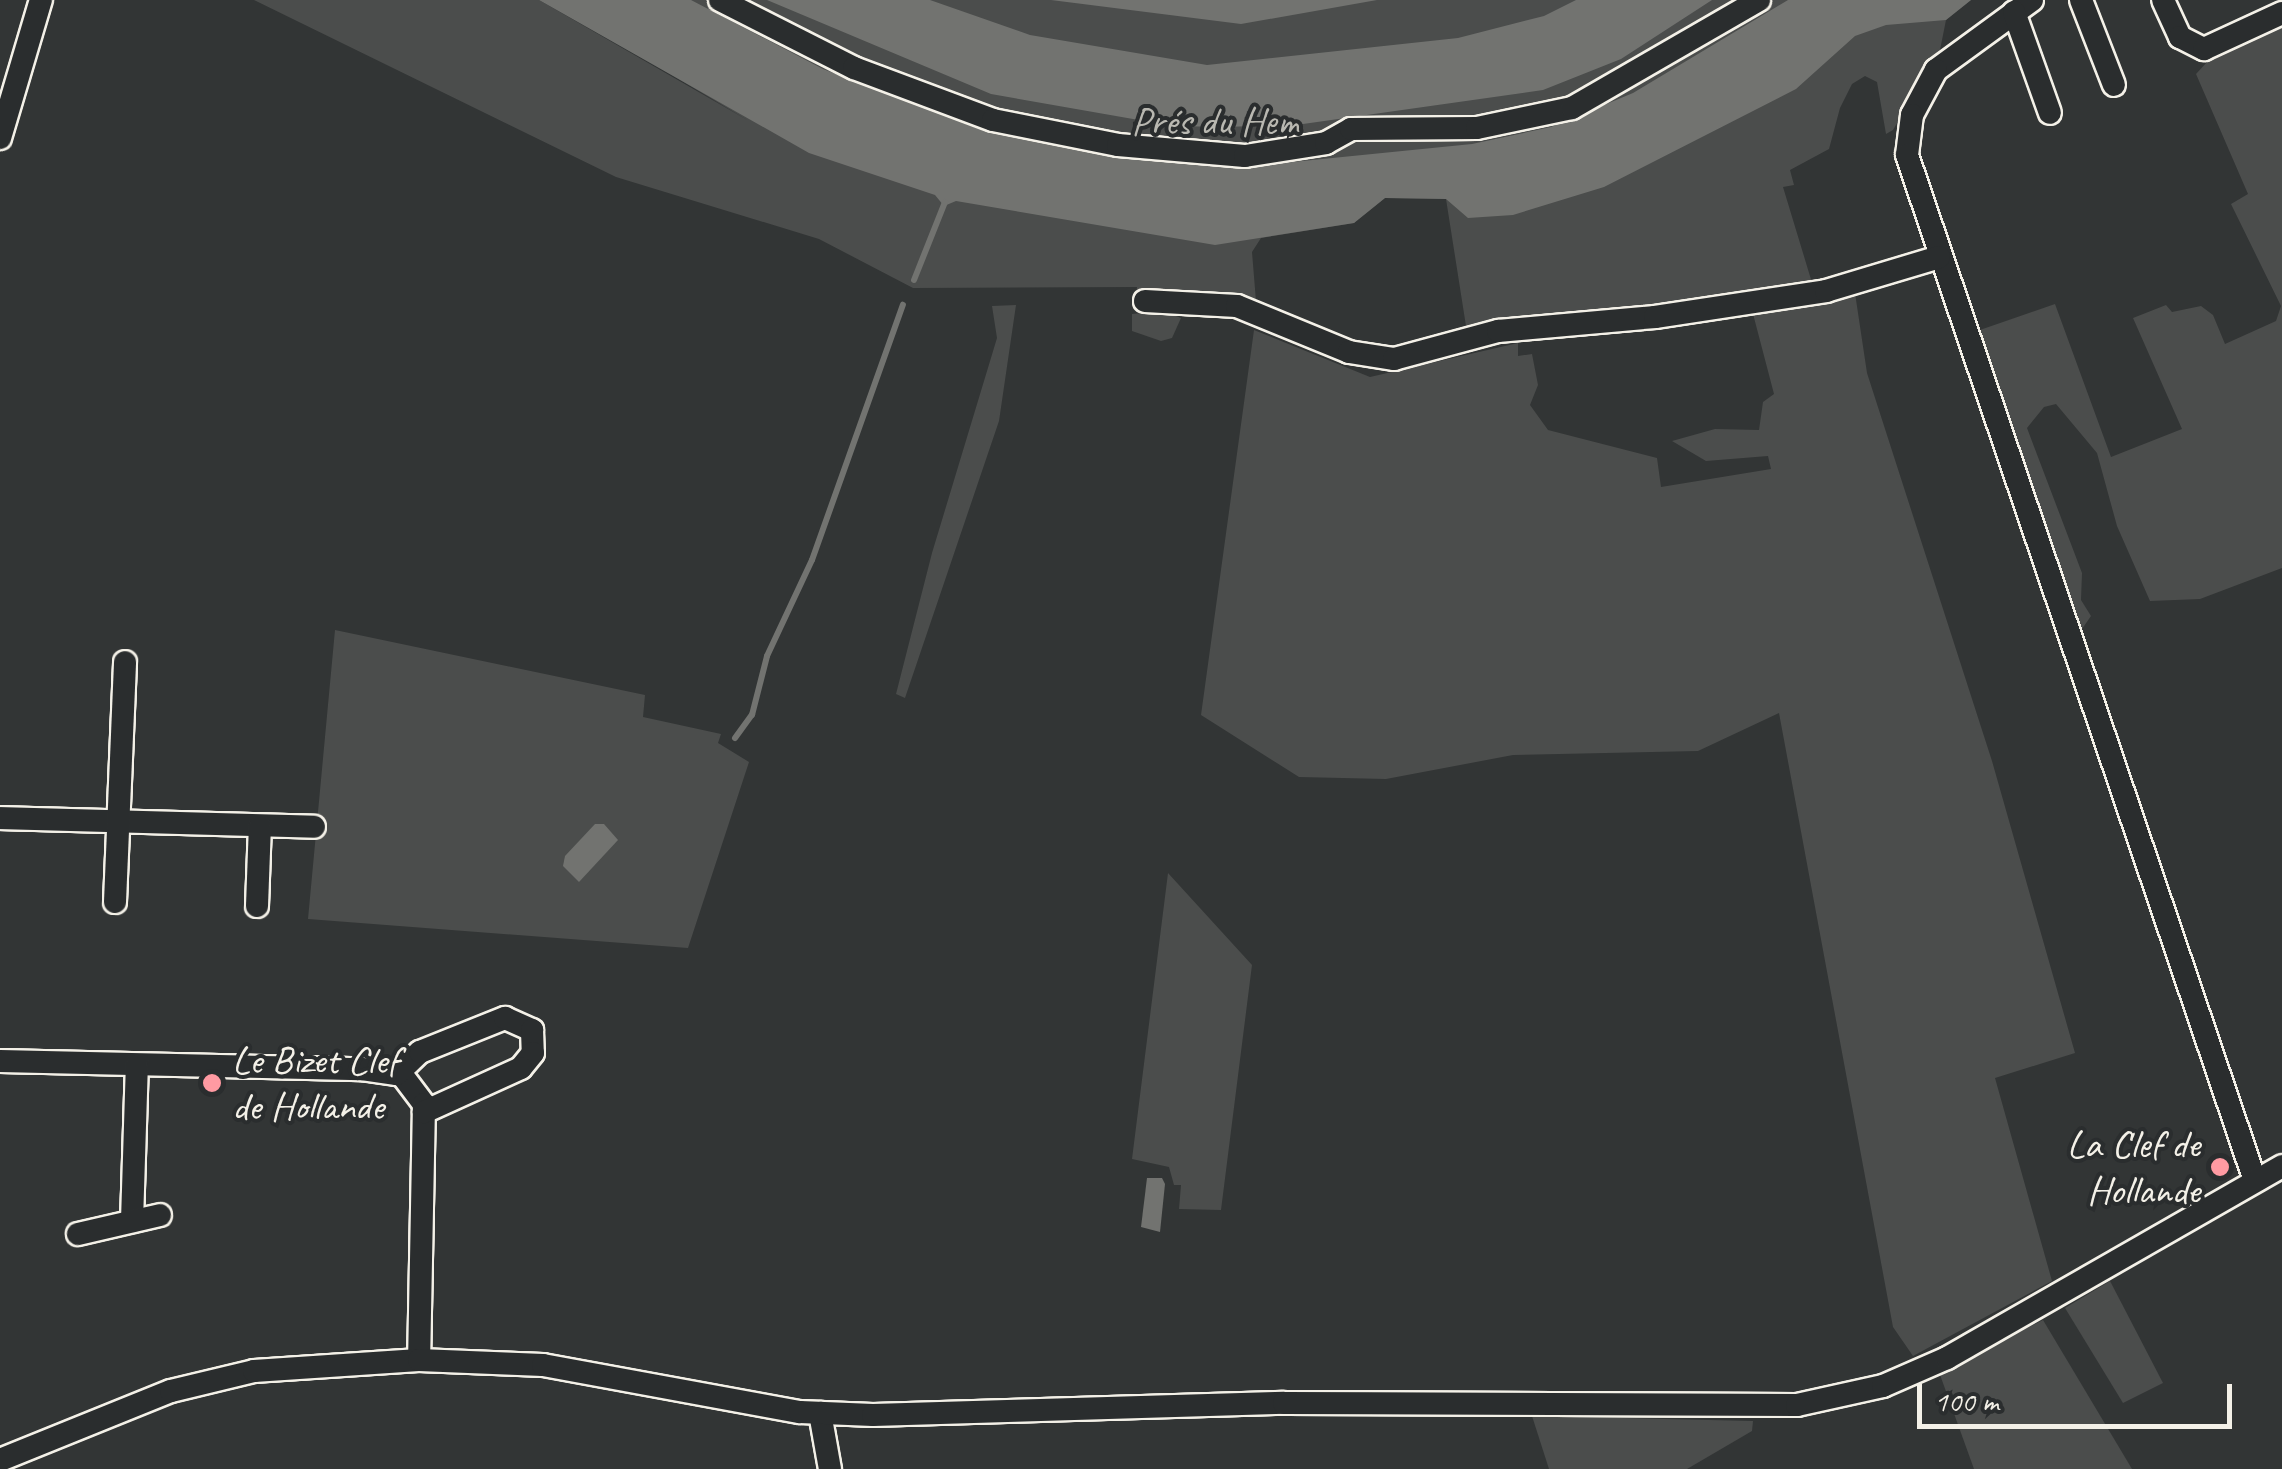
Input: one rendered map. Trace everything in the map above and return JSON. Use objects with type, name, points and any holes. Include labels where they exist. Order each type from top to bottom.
[{"type":"street","points":[[0,138],[41,0]]},
{"type":"street","points":[[720,0],[854,68],[993,120],[1118,145],[1245,156],[1326,143],[1351,129],[1477,128],[1572,108],[1759,0]]},
{"type":"street","points":[[2081,0],[2114,85]]},
{"type":"street","points":[[2163,0],[2180,37],[2204,48],[2282,13]]},
{"type":"street","points":[[2050,113],[2023,6],[1936,70],[1907,137],[1910,168],[2255,1181]]},
{"type":"street","points":[[1145,301],[1237,306],[1349,352],[1394,360],[1498,330],[1655,317],[1826,292],[1939,257]]},
{"type":"street","points":[[114,902],[125,662]]},
{"type":"street","points":[[0,818],[314,828]]},
{"type":"street","points":[[257,906],[260,826]]},
{"type":"street","points":[[397,1074],[420,1052],[505,1018],[532,1030],[533,1053],[521,1068],[424,1112]]},
{"type":"street","points":[[0,1062],[397,1074],[412,1084],[424,1112],[418,1360]]},
{"type":"street","points":[[132,1221],[137,1065]]},
{"type":"street","points":[[0,1460],[113,1410],[221,1379],[418,1360],[543,1365],[820,1413],[1284,1403],[1745,1408],[1843,1398],[2011,1326],[2282,1166]]},
{"type":"street","points":[[78,1234],[160,1215]]},
{"type":"street","points":[[820,1413],[830,1469]]},
{"type":"green space","name":"Prés du Hem","points":[[254,0],[539,0],[749,121],[546,0],[1971,0],[1946,20],[1940,50],[1893,130],[1886,134],[1877,82],[1865,76],[1852,84],[1840,108],[1829,149],[1790,170],[1794,185],[1783,187],[1813,286],[1466,326],[1446,199],[1385,198],[1354,223],[1261,238],[1252,252],[1256,301],[1136,295],[1137,287],[913,288],[819,239],[616,177]]},
{"type":"green space","points":[[2282,26],[2282,568],[2200,599],[2150,601],[2117,526],[2097,453],[2056,404],[2044,407],[2027,428],[2082,573],[2081,600],[2091,616],[2082,629],[1977,331],[2055,304],[2111,457],[2182,429],[2133,318],[2166,305],[2172,312],[2201,306],[2213,315],[2225,344],[2276,321],[2281,306],[2231,204],[2248,194],[2196,74],[2208,61]]},
{"type":"green space","points":[[1855,293],[1867,373],[1992,761],[2075,1053],[1995,1078],[2052,1281],[1913,1356],[1893,1327],[1779,713],[1698,751],[1513,755],[1386,779],[1299,777],[1201,715],[1254,330],[1370,377],[1518,343],[1518,356],[1532,354],[1538,385],[1530,405],[1548,430],[1657,458],[1661,487],[1771,469],[1768,456],[1706,461],[1672,441],[1715,429],[1759,430],[1763,402],[1774,394],[1752,310]]},
{"type":"green space","points":[[1016,305],[999,421],[905,698],[896,694],[932,553],[997,338],[992,306]]},
{"type":"green space","points":[[1163,311],[1181,318],[1172,338],[1161,341],[1132,331],[1132,314]]},
{"type":"green space","points":[[335,630],[645,695],[643,717],[721,734],[718,743],[749,762],[688,948],[308,919]]},
{"type":"green space","points":[[1168,873],[1252,965],[1221,1210],[1179,1209],[1181,1185],[1174,1185],[1169,1167],[1132,1159]]},
{"type":"green space","points":[[2110,1281],[2163,1383],[2123,1403],[2065,1308]]},
{"type":"green space","points":[[2043,1320],[2132,1469],[1974,1469],[1939,1372]]},
{"type":"green space","points":[[1532,1416],[1753,1421],[1752,1431],[1687,1469],[1549,1469]]},
{"type":"shaded area","points":[[539,0],[691,0],[823,69],[979,129],[1131,159],[1232,168],[1472,144],[1551,127],[1633,93],[1788,0],[1971,0],[1946,20],[1886,25],[1855,36],[1796,89],[1604,187],[1513,215],[1468,218],[1446,199],[1385,198],[1354,223],[1215,245],[956,201],[944,206],[935,195],[809,153]]},
{"type":"shaded area","points":[[767,0],[930,0],[1030,35],[1207,65],[1458,38],[1544,16],[1576,0],[1712,0],[1621,59],[1543,90],[1303,124],[1226,127],[1173,126],[991,94]]},
{"type":"shaded area","points":[[1051,0],[1377,0],[1241,24]]},
{"type":"shaded area","points":[[595,824],[604,824],[618,840],[579,882],[563,866],[565,856]]},
{"type":"shaded area","points":[[1147,1178],[1162,1178],[1165,1184],[1160,1232],[1141,1227]]},
{"type":"waterway","points":[[914,280],[945,202]]},
{"type":"waterway","points":[[735,738],[752,715],[767,656],[812,560],[903,305]]},
{"type":"place","name":"Le Bizet Clef de Hollande","points":[[212,1083]]},
{"type":"place","name":"La Clef de Hollande","points":[[2220,1167]]}]
